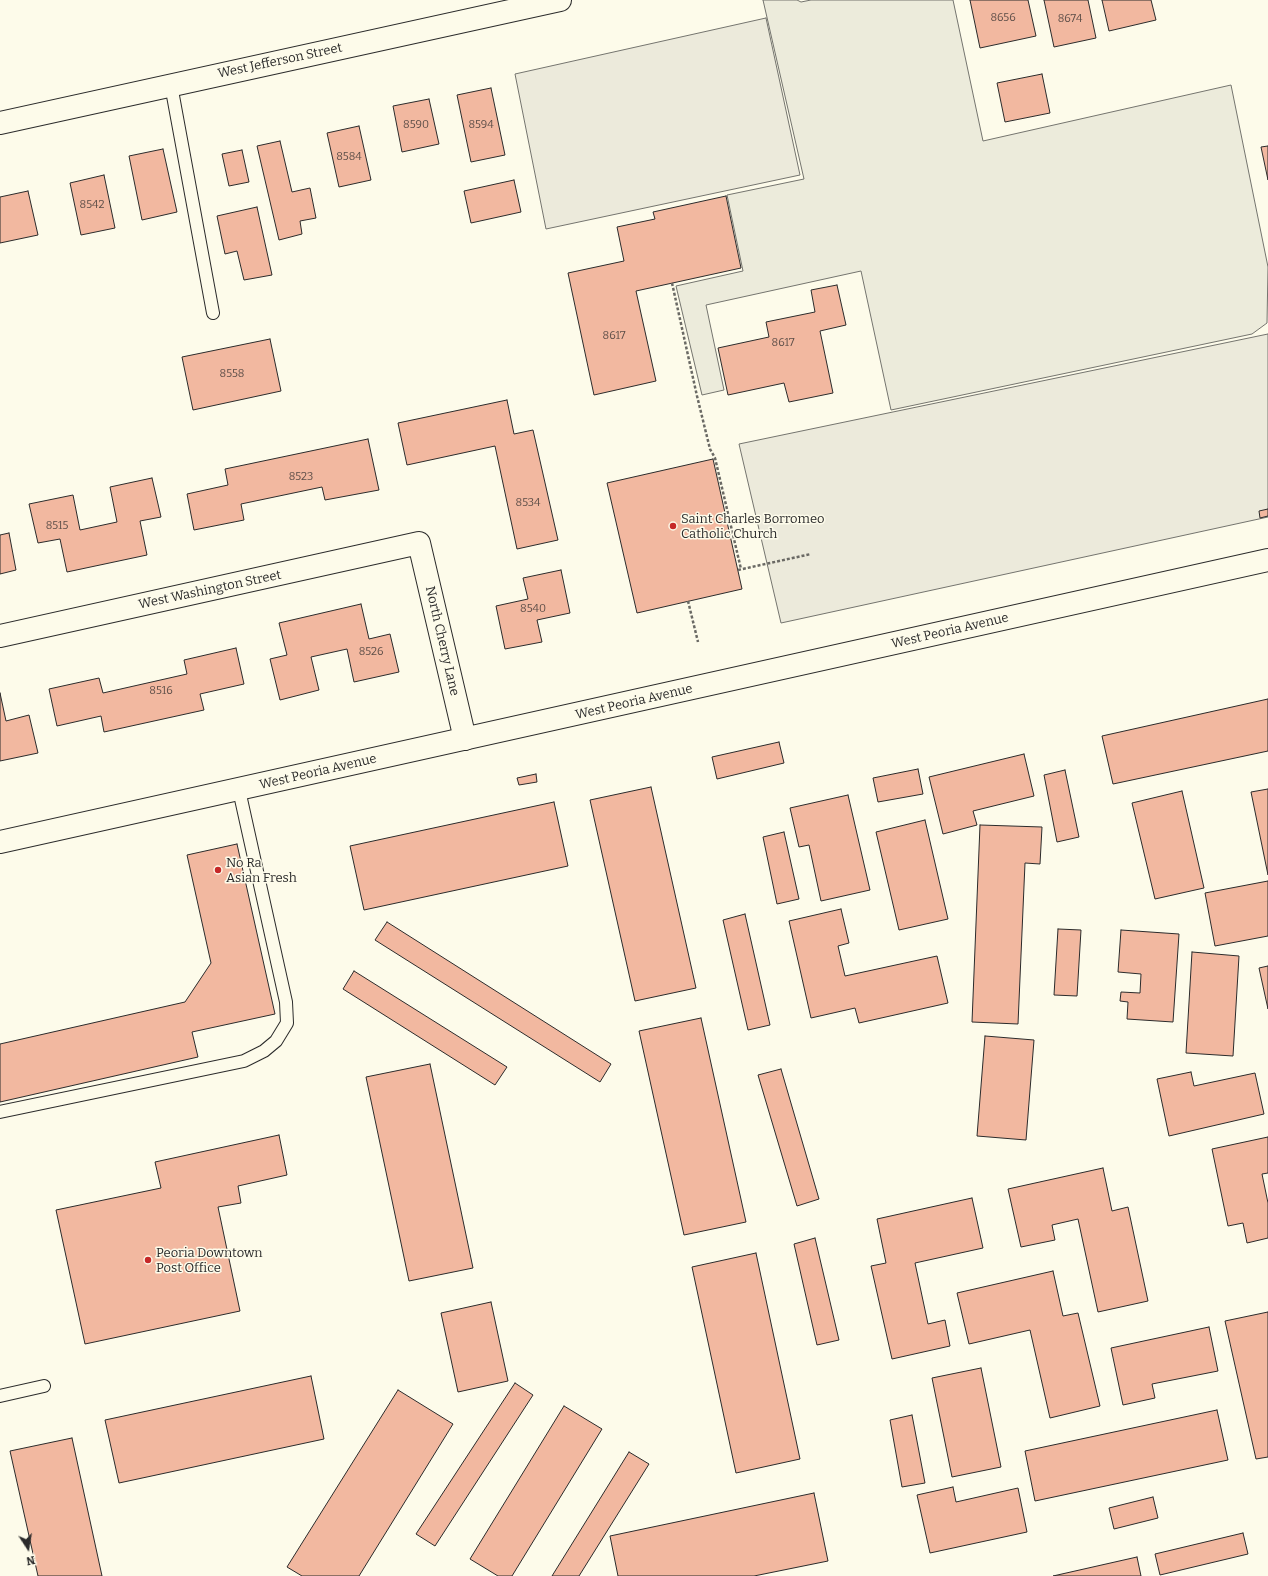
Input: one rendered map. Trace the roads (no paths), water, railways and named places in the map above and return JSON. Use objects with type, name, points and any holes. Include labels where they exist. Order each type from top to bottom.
[{"type":"main road","name":"West Jefferson Street","points":[[0,123],[171,85],[483,8],[560,0]]},
{"type":"main road","name":"West Washington Street","points":[[0,636],[419,543]]},
{"type":"main road","name":"North Cherry Lane","points":[[419,543],[465,739]]},
{"type":"main road","name":"West Peoria Avenue","points":[[0,842],[1268,560]]},
{"type":"lane","points":[[171,85],[213,313]]},
{"type":"lane","points":[[0,1112],[244,1061],[264,1051],[276,1041],[287,1023],[286,1002],[239,790]]},
{"type":"lane","points":[[0,1396],[44,1386]]},
{"type":"place","name":"Saint Charles Borromeo Catholic Church","points":[[673,526]]},
{"type":"place","name":"No Ra Asian Fresh","points":[[218,870]]},
{"type":"place","name":"Peoria Downtown Post Office","points":[[148,1260]]}]
